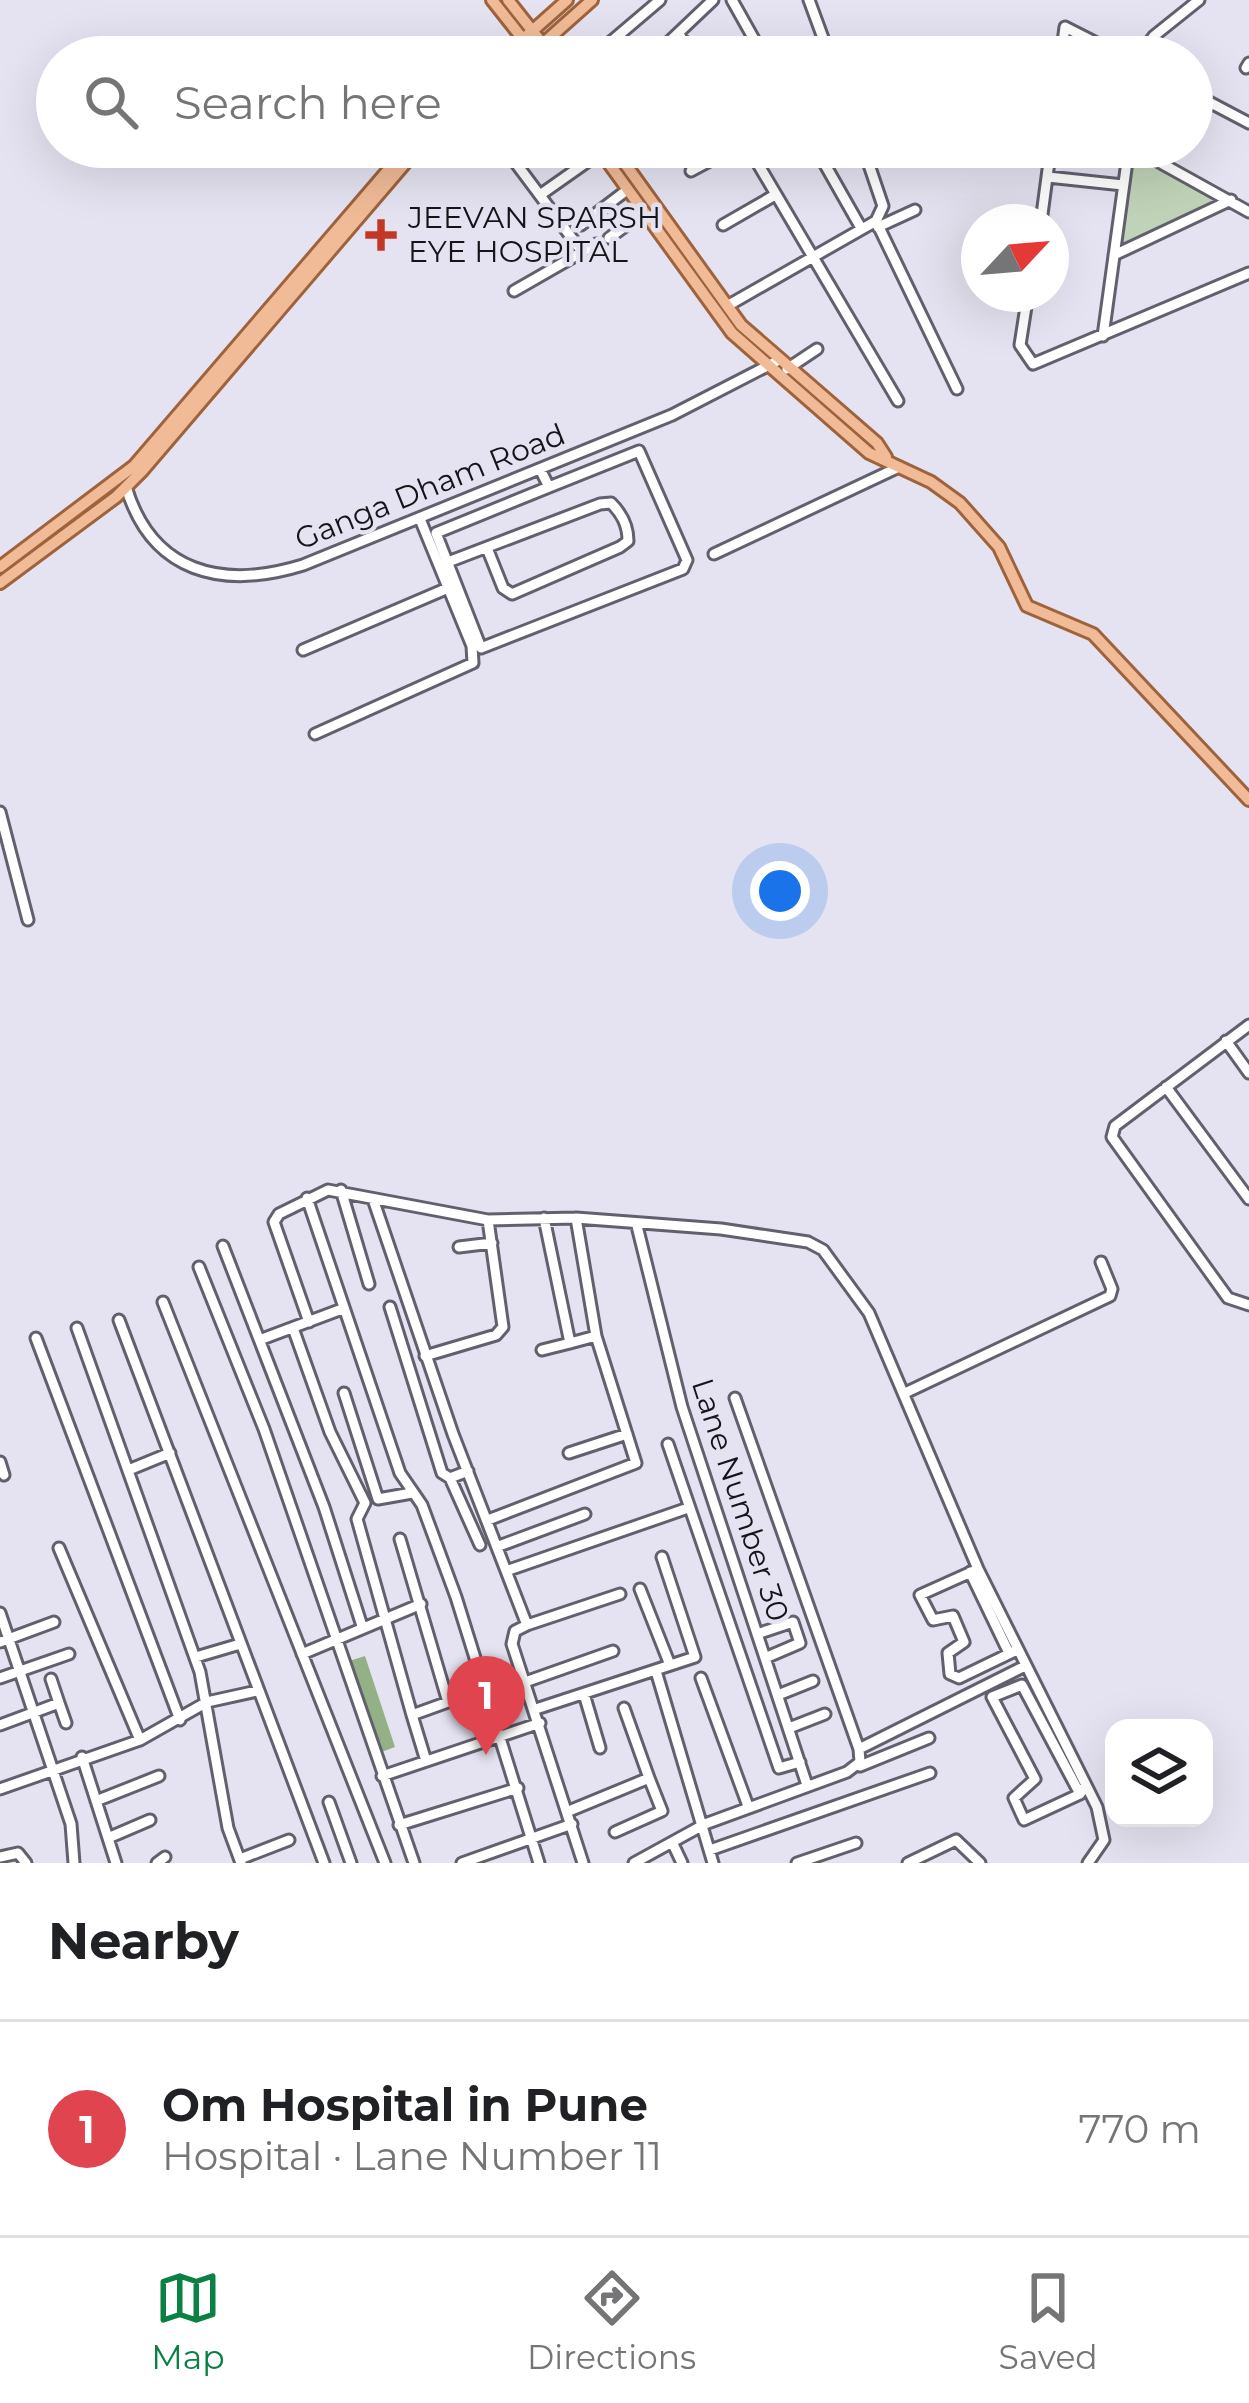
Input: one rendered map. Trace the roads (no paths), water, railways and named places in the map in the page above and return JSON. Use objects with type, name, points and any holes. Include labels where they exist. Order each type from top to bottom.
[{"type":"main road","points":[[492,0],[527,32]]},
{"type":"main road","points":[[508,0],[529,36]]},
{"type":"main road","points":[[523,36],[567,0]]},
{"type":"main road","points":[[554,36],[592,0]]},
{"type":"main road","points":[[0,567],[123,482],[390,168]]},
{"type":"main road","points":[[1,581],[123,482],[400,168]]},
{"type":"main road","points":[[614,168],[703,298],[868,453],[931,482],[981,523],[1005,558],[1027,606],[1093,634],[1249,800]]},
{"type":"main road","points":[[618,168],[777,366],[877,443],[886,458]]},
{"type":"street","points":[[618,36],[660,0]]},
{"type":"street","points":[[677,36],[713,0]]},
{"type":"street","points":[[732,0],[752,36]]},
{"type":"street","points":[[809,0],[822,36]]},
{"type":"street","points":[[1154,36],[1199,0]]},
{"type":"street","points":[[1213,104],[1249,123]]},
{"type":"street","points":[[519,168],[583,253]]},
{"type":"street","points":[[540,195],[577,168]]},
{"type":"street","points":[[691,171],[697,168]]},
{"type":"street","points":[[760,168],[898,401]]},
{"type":"street","points":[[827,168],[861,228]]},
{"type":"street","points":[[870,168],[884,206],[877,224],[957,388]]},
{"type":"street","points":[[1044,204],[1049,168]]},
{"type":"street","points":[[1103,336],[1126,168]]},
{"type":"street","points":[[1170,168],[1249,212]]},
{"type":"street","points":[[1048,177],[1123,185]]},
{"type":"street","points":[[581,225],[627,190]]},
{"type":"street","points":[[723,225],[776,195]]},
{"type":"street","points":[[1114,255],[1232,200]]},
{"type":"street","points":[[727,306],[861,228],[915,209]]},
{"type":"street","points":[[609,238],[643,213]]},
{"type":"street","points":[[514,291],[596,244]]},
{"type":"street","points":[[1025,312],[1020,345],[1034,364],[1249,273]]},
{"type":"street","name":"Ganga Dham Road","points":[[123,482],[141,529],[160,552],[234,576],[256,577],[303,565],[419,519],[817,349]]},
{"type":"street","points":[[639,451],[686,554],[683,568],[492,648],[478,644],[436,533],[549,487],[639,451]]},
{"type":"street","points":[[714,554],[902,466]]},
{"type":"street","points":[[541,469],[549,487]]},
{"type":"street","points":[[448,562],[601,503],[611,503],[628,530],[628,541],[620,548],[512,594],[503,588],[487,548]]},
{"type":"street","points":[[314,734],[473,663],[419,519]]},
{"type":"street","points":[[303,650],[448,588]]},
{"type":"street","points":[[0,812],[28,920]]},
{"type":"street","points":[[1245,1305],[1228,1298],[1112,1137],[1115,1126],[1249,1025]]},
{"type":"street","points":[[1226,1041],[1249,1073]]},
{"type":"street","points":[[1166,1087],[1249,1199]]},
{"type":"street","points":[[309,1322],[274,1222],[324,1190],[488,1220],[576,1218],[759,1234],[823,1250],[869,1313],[974,1571],[1083,1790],[1104,1840],[1088,1863]]},
{"type":"street","points":[[340,1190],[369,1284]]},
{"type":"street","points":[[307,1198],[342,1310],[412,1493],[422,1505],[503,1736],[539,1863]]},
{"type":"street","points":[[373,1199],[425,1356],[527,1625]]},
{"type":"street","points":[[488,1520],[634,1467],[596,1336],[576,1218]]},
{"type":"street","points":[[544,1219],[571,1343]]},
{"type":"street","points":[[425,1356],[496,1335],[502,1327],[488,1220]]},
{"type":"street","name":"Lane Number 30","points":[[637,1226],[682,1407],[807,1785]]},
{"type":"street","points":[[458,1247],[491,1243]]},
{"type":"street","points":[[224,1246],[262,1339],[362,1626]]},
{"type":"street","points":[[904,1393],[1109,1296],[1112,1289],[1101,1262]]},
{"type":"street","points":[[199,1267],[264,1429],[414,1863]]},
{"type":"street","points":[[163,1302],[385,1863]]},
{"type":"street","points":[[390,1307],[439,1466],[450,1478],[480,1545]]},
{"type":"street","points":[[262,1339],[342,1310]]},
{"type":"street","points":[[119,1320],[324,1863]]},
{"type":"street","points":[[77,1328],[196,1657],[228,1828],[241,1861],[289,1840]]},
{"type":"street","points":[[293,1328],[330,1432],[368,1503],[357,1519],[426,1762]]},
{"type":"street","points":[[542,1350],[596,1336]]},
{"type":"street","points":[[37,1338],[180,1720]]},
{"type":"street","points":[[344,1393],[379,1499],[412,1493]]},
{"type":"street","points":[[735,1398],[859,1749],[855,1768]]},
{"type":"street","points":[[569,1453],[627,1434]]},
{"type":"street","points":[[668,1444],[779,1768],[800,1762]]},
{"type":"street","points":[[131,1469],[170,1454]]},
{"type":"street","points":[[0,1462],[4,1474]]},
{"type":"street","points":[[450,1478],[468,1471]]},
{"type":"street","points":[[509,1570],[688,1508]]},
{"type":"street","points":[[499,1546],[585,1514]]},
{"type":"street","points":[[400,1540],[448,1702],[412,1715]]},
{"type":"street","points":[[59,1548],[114,1690],[140,1740]]},
{"type":"street","points":[[536,1709],[694,1657],[662,1557]]},
{"type":"street","points":[[974,1571],[920,1595],[933,1620],[953,1616],[964,1642],[948,1653],[950,1674],[959,1678],[1013,1652]]},
{"type":"street","points":[[640,1588],[670,1666]]},
{"type":"street","points":[[583,1863],[512,1644],[515,1630],[620,1594]]},
{"type":"street","points":[[302,1654],[421,1604]]},
{"type":"street","points":[[0,1613],[4,1640],[36,1712],[50,1769],[71,1824],[74,1863]]},
{"type":"street","points":[[796,1622],[809,1618]]},
{"type":"street","points":[[4,1640],[54,1622]]},
{"type":"street","points":[[758,1634],[792,1622],[800,1643],[765,1658]]},
{"type":"street","points":[[196,1657],[240,1644]]},
{"type":"street","points":[[527,1681],[613,1651]]},
{"type":"street","points":[[0,1678],[69,1654]]},
{"type":"street","points":[[859,1749],[1025,1666]]},
{"type":"street","points":[[656,1670],[713,1863]]},
{"type":"street","points":[[701,1678],[748,1806]]},
{"type":"street","points":[[51,1679],[66,1723]]},
{"type":"street","points":[[778,1695],[813,1681]]},
{"type":"street","points":[[1022,1685],[1083,1790],[1024,1820],[1014,1798],[1035,1779],[992,1697],[1022,1685]]},
{"type":"street","points":[[0,1790],[140,1740],[207,1702],[256,1690]]},
{"type":"street","points":[[584,1694],[600,1748]]},
{"type":"street","points":[[0,1725],[59,1703]]},
{"type":"street","points":[[615,1832],[662,1810],[624,1708]]},
{"type":"street","points":[[789,1728],[825,1714]]},
{"type":"street","points":[[382,1776],[540,1723]]},
{"type":"street","points":[[634,1863],[704,1824],[928,1738]]},
{"type":"street","points":[[82,1757],[116,1863]]},
{"type":"street","points":[[710,1850],[930,1773]]},
{"type":"street","points":[[96,1801],[159,1776]]},
{"type":"street","points":[[569,1811],[649,1778]]},
{"type":"street","points":[[399,1825],[518,1788]]},
{"type":"street","points":[[329,1802],[352,1863]]},
{"type":"street","points":[[108,1838],[150,1820]]},
{"type":"street","points":[[462,1863],[572,1824]]},
{"type":"street","points":[[908,1863],[956,1840],[980,1863]]},
{"type":"street","points":[[797,1863],[856,1843]]},
{"type":"street","points":[[673,1844],[682,1863]]},
{"type":"street","points":[[0,1857],[18,1853],[26,1863]]},
{"type":"place","name":"JEEVAN SPARSH EYE HOSPITAL","points":[[381,235]]},
{"type":"place","name":"Om Hospital in Pune","points":[[486,1755]]}]
